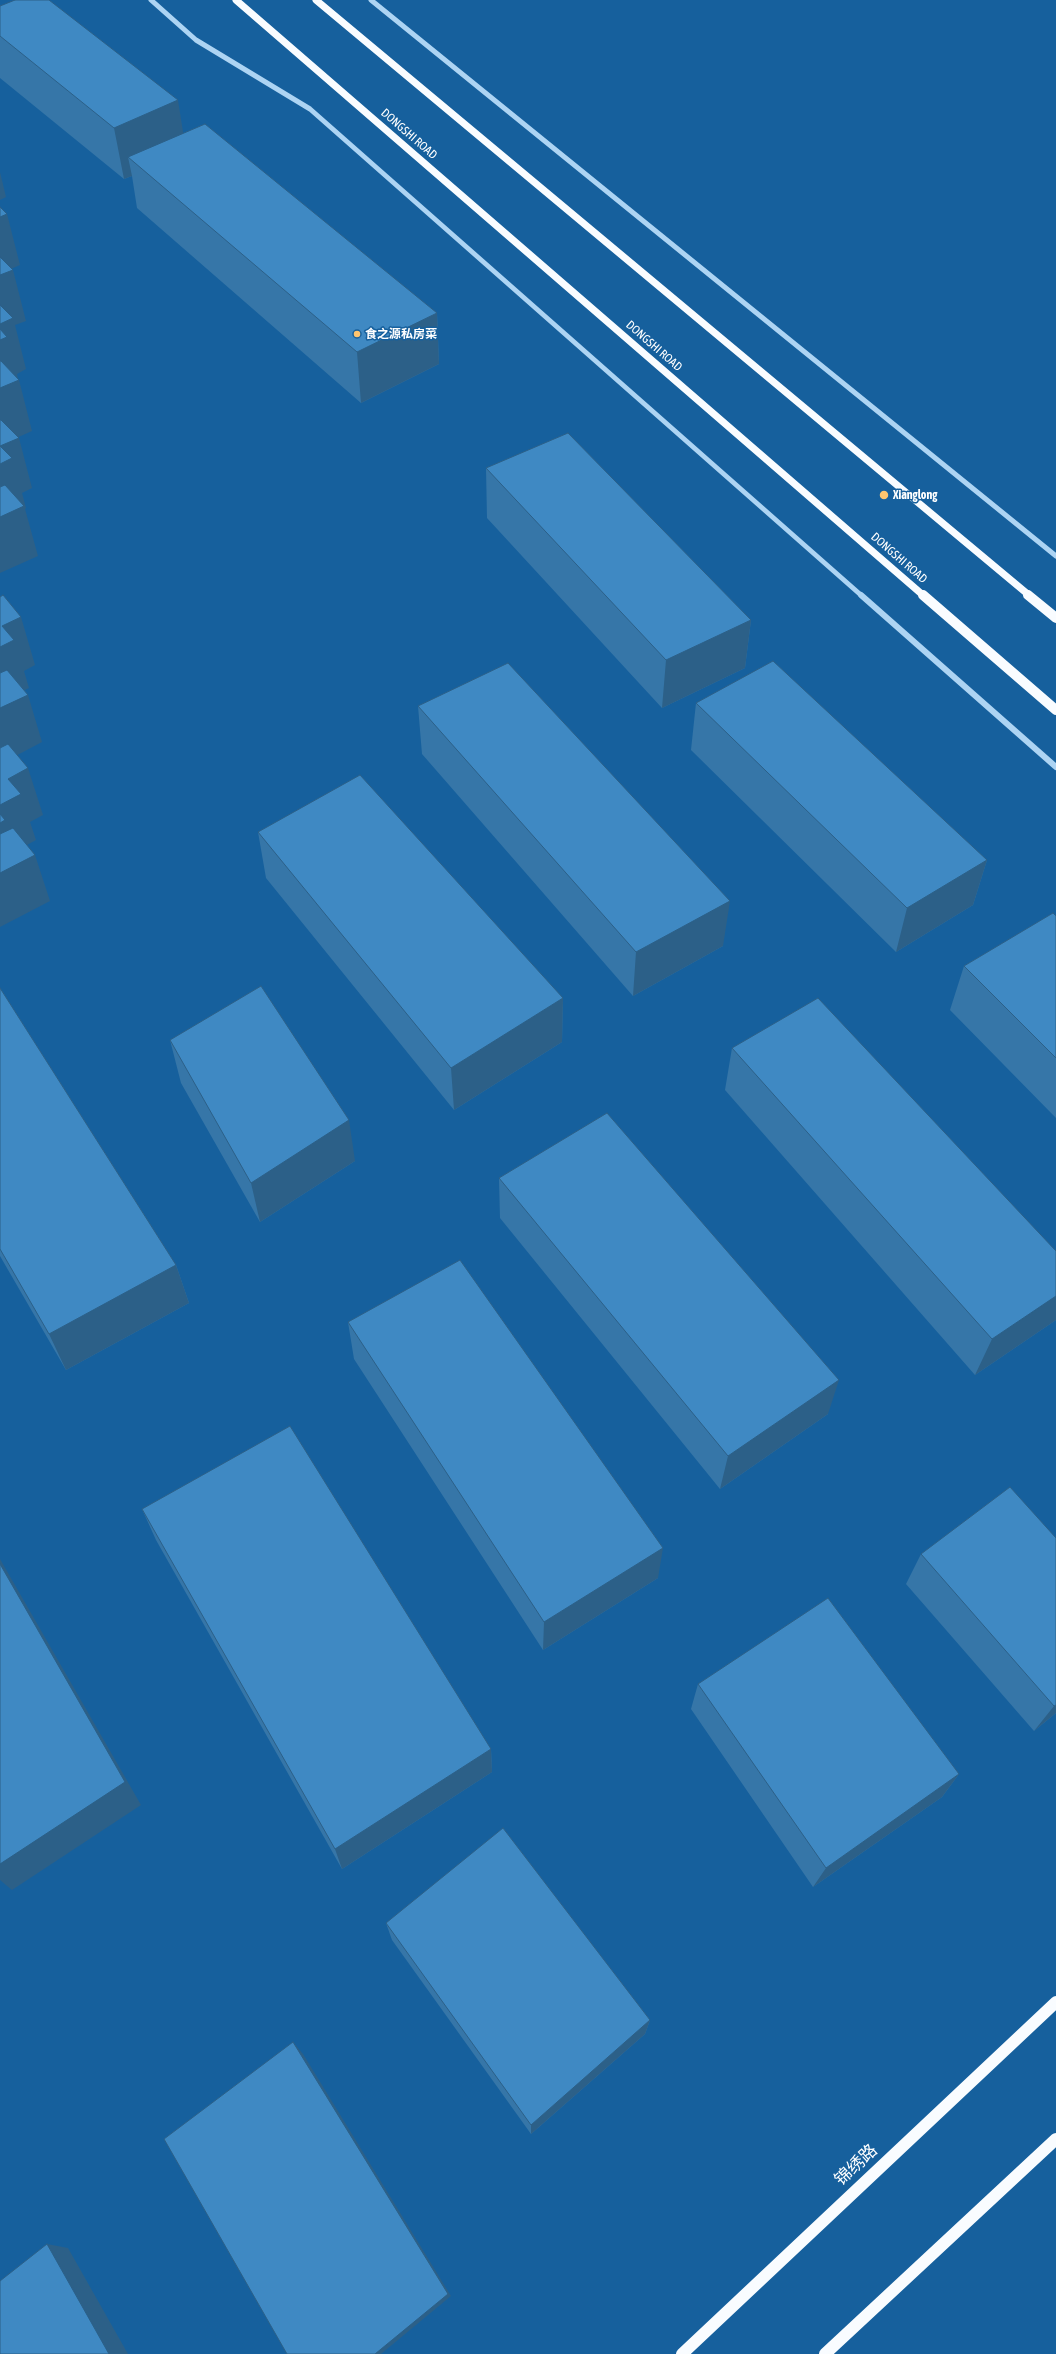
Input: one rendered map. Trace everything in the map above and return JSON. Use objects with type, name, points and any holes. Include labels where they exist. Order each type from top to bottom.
[{"type":"main road","name":"DONGSHI ROAD","points":[[236,0],[1056,710]]},
{"type":"main road","points":[[316,0],[1056,618]]},
{"type":"main road","name":"锦绣路","points":[[682,2354],[1056,2002]]},
{"type":"main road","points":[[825,2354],[1056,2139]]},
{"type":"street","points":[[151,0],[196,40],[310,109],[1056,767]]},
{"type":"street","points":[[371,0],[1056,556]]},
{"type":"building","points":[[15,0],[49,0],[178,100],[114,128],[0,36],[0,6]]},
{"type":"building","points":[[205,124],[437,313],[357,352],[128,157]]},
{"type":"building","points":[[0,207],[7,214],[0,217]]},
{"type":"building","points":[[0,257],[13,270],[0,275]]},
{"type":"building","points":[[0,305],[13,318],[0,324]]},
{"type":"building","points":[[0,329],[7,337],[0,340]]},
{"type":"building","points":[[0,361],[19,380],[0,388]]},
{"type":"building","points":[[1,420],[19,438],[0,446]]},
{"type":"building","points":[[568,433],[751,620],[666,660],[486,468]]},
{"type":"building","points":[[0,446],[12,458],[0,464]]},
{"type":"building","points":[[5,485],[24,506],[0,517],[0,487]]},
{"type":"building","points":[[3,595],[21,617],[2,626],[14,640],[0,647],[0,597]]},
{"type":"building","points":[[773,661],[987,860],[907,908],[696,703]]},
{"type":"building","points":[[508,663],[730,901],[636,952],[418,706]]},
{"type":"building","points":[[7,670],[28,695],[0,708],[0,673]]},
{"type":"building","points":[[8,744],[28,768],[8,779],[21,794],[0,805],[0,748]]},
{"type":"building","points":[[360,775],[563,998],[451,1068],[258,832]]},
{"type":"building","points":[[0,814],[5,820],[0,823]]},
{"type":"building","points":[[13,828],[35,855],[0,873],[0,834]]},
{"type":"building","points":[[1053,913],[1056,916],[1056,1058],[964,966]]},
{"type":"building","points":[[261,986],[349,1120],[251,1183],[170,1040]]},
{"type":"building","points":[[0,988],[176,1265],[49,1334],[0,1249]]},
{"type":"building","points":[[818,998],[1056,1251],[1056,1296],[992,1339],[732,1048]]},
{"type":"building","points":[[607,1113],[839,1380],[728,1456],[499,1178]]},
{"type":"building","points":[[460,1260],[663,1548],[544,1622],[348,1322]]},
{"type":"building","points":[[290,1426],[491,1749],[335,1849],[142,1509]]},
{"type":"building","points":[[1010,1487],[1056,1538],[1056,1705],[1054,1706],[921,1554]]},
{"type":"building","points":[[0,1564],[125,1782],[0,1864]]},
{"type":"building","points":[[828,1598],[959,1774],[826,1868],[698,1684]]},
{"type":"building","points":[[503,1828],[650,2020],[531,2125],[386,1923]]},
{"type":"building","points":[[293,2042],[448,2294],[375,2354],[287,2354],[164,2139]]},
{"type":"building","points":[[47,2244],[109,2354],[0,2354],[0,2281]]},
{"type":"place","name":"食之源私房菜","points":[[357,334]]},
{"type":"place","name":"Xianglong","points":[[884,495]]}]
